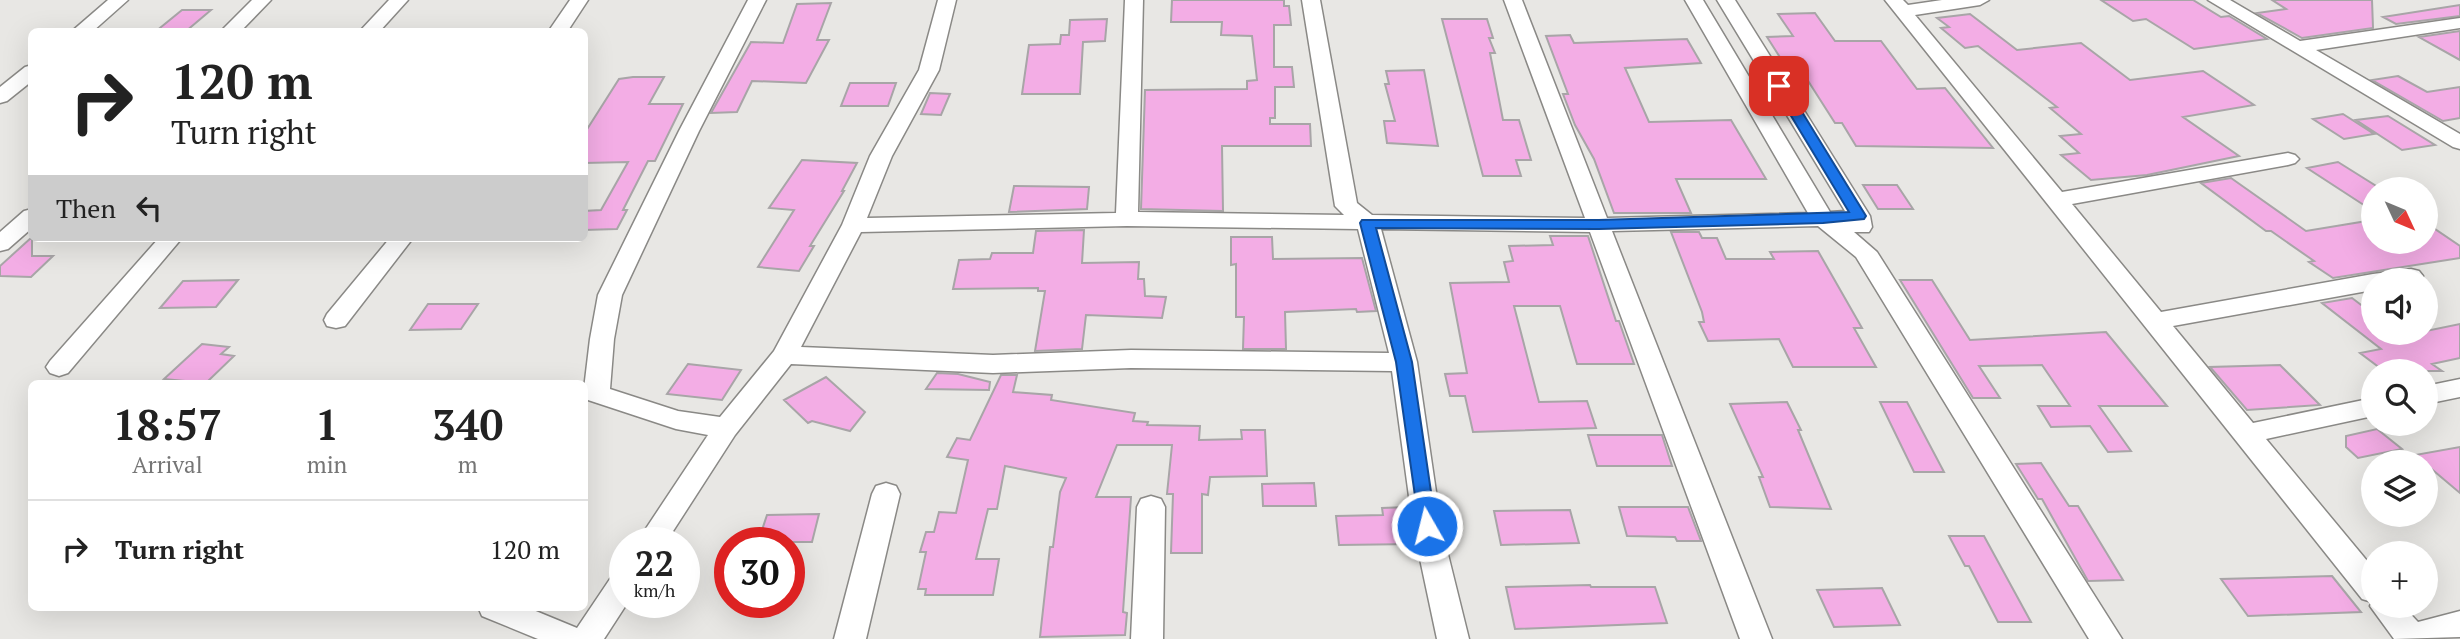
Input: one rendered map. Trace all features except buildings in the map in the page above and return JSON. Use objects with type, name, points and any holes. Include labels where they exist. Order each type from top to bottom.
[{"type":"street","points":[[85,28],[118,0]]},
{"type":"street","points":[[233,28],[262,0]]},
{"type":"street","points":[[372,28],[399,0]]},
{"type":"street","points":[[560,28],[579,0]]},
{"type":"street","points":[[726,428],[676,421],[597,394],[602,339],[610,295],[689,131],[757,0]]},
{"type":"street","points":[[661,527],[726,428],[784,355],[853,225],[881,156],[929,70],[947,0]]},
{"type":"street","points":[[1127,219],[1134,0]]},
{"type":"street","points":[[1311,0],[1346,206],[1368,223],[1404,362],[1427,526],[1453,639]]},
{"type":"street","points":[[1513,0],[1756,639]]},
{"type":"street","points":[[1694,0],[1823,219],[1864,252],[2106,639]]},
{"type":"street","points":[[1726,0],[1859,216],[1864,252]]},
{"type":"street","points":[[1898,5],[1980,0]]},
{"type":"street","points":[[2217,0],[2454,135]]},
{"type":"street","points":[[1898,5],[2361,575]]},
{"type":"street","points":[[2298,47],[2460,23]]},
{"type":"street","points":[[0,97],[28,74]]},
{"type":"street","points":[[2057,200],[2288,159]]},
{"type":"street","points":[[853,225],[1127,219],[1599,225],[1859,216]]},
{"type":"street","points":[[0,244],[28,220]]},
{"type":"street","points":[[59,367],[168,242]]},
{"type":"street","points":[[336,320],[399,242]]},
{"type":"street","points":[[2155,321],[2361,284]]},
{"type":"street","points":[[784,355],[993,364],[1131,359],[1404,362]]},
{"type":"street","points":[[2438,393],[2460,388]]},
{"type":"street","points":[[2247,434],[2361,410]]},
{"type":"street","points":[[850,639],[886,494]]},
{"type":"street","points":[[1147,639],[1151,507]]},
{"type":"street","points":[[587,639],[609,606]]},
{"type":"street","points":[[503,611],[571,639]]},
{"type":"street","points":[[2395,618],[2412,638],[2460,624]]},
{"type":"route","points":[[1427,526],[1404,362],[1368,223],[1599,225],[1859,216],[1779,86]]}]
